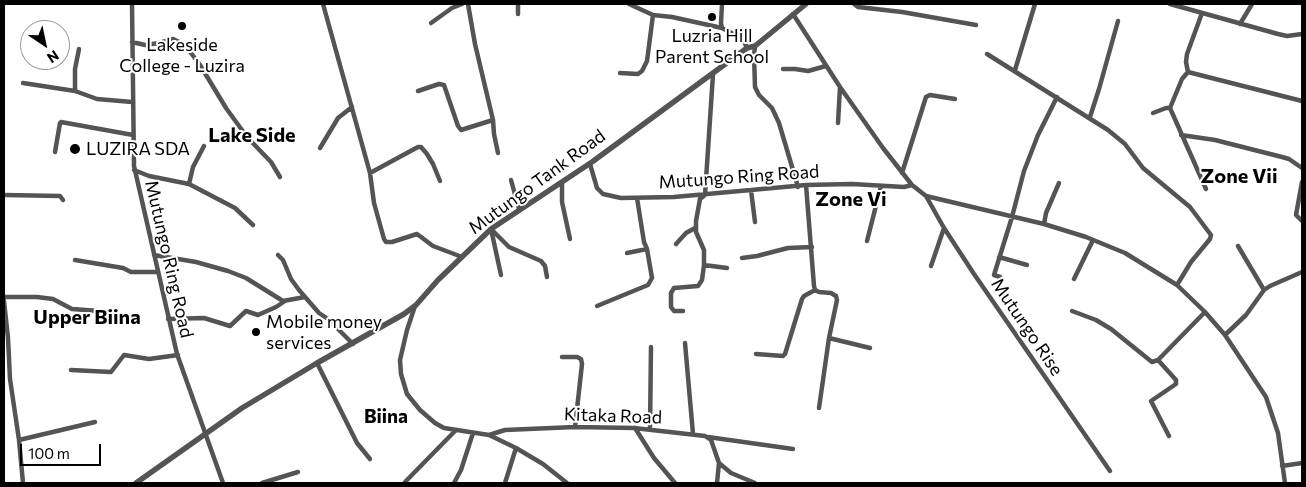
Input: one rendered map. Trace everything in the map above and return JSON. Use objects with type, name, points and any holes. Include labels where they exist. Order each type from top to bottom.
[{"type":"street","name":"Mutungo Ring Road","points":[[132,4],[134,170],[178,355],[223,483]]},
{"type":"street","points":[[323,4],[370,173],[374,203],[386,242],[392,242],[416,234],[433,246],[462,257]]},
{"type":"street","points":[[431,23],[462,4]]},
{"type":"street","points":[[468,4],[475,44],[493,120],[498,153]]},
{"type":"street","points":[[518,4],[518,14]]},
{"type":"street","points":[[629,4],[653,15],[680,18],[722,28],[743,39],[747,48]]},
{"type":"street","points":[[722,4],[722,28]]},
{"type":"street","name":"Mutungo Tank Road","points":[[136,483],[242,408],[317,363],[396,320],[416,305],[491,229],[590,164],[747,48],[755,46],[806,4]]},
{"type":"street","points":[[854,4],[858,7],[902,12],[976,25]]},
{"type":"street","points":[[1015,70],[1035,4]]},
{"type":"street","points":[[1170,4],[1287,36],[1302,34]]},
{"type":"street","points":[[1240,24],[1252,4]]},
{"type":"street","points":[[1188,72],[1187,54],[1202,13]]},
{"type":"street","points":[[793,14],[840,87],[902,173],[912,185],[926,196],[1044,224],[1093,240],[1125,253],[1177,285],[1205,312],[1225,335],[1266,398],[1276,426],[1285,483]]},
{"type":"street","points":[[620,73],[638,74],[642,71],[647,61],[653,15]]},
{"type":"street","points":[[1090,117],[1100,89],[1118,21]]},
{"type":"street","points":[[132,42],[145,45],[173,39],[185,45],[200,65],[230,114],[247,137],[271,162],[280,177]]},
{"type":"street","points":[[755,46],[755,87],[759,95],[772,108],[779,123],[798,187]]},
{"type":"street","points":[[75,91],[75,69],[79,49]]},
{"type":"street","points":[[987,54],[1108,130],[1125,144],[1143,168],[1190,207],[1211,235],[1177,285]]},
{"type":"street","points":[[783,69],[808,71],[826,66]]},
{"type":"street","points":[[1188,72],[1302,102]]},
{"type":"street","points":[[1188,72],[1182,79],[1170,108],[1206,189]]},
{"type":"street","points":[[683,311],[674,311],[671,307],[671,293],[674,288],[698,286],[702,280],[704,265],[704,250],[695,228],[700,199],[705,194],[713,74]]},
{"type":"street","points":[[23,83],[75,91],[97,98],[132,102]]},
{"type":"street","points":[[418,91],[439,84],[444,85],[461,130],[493,120]]},
{"type":"street","points":[[838,123],[840,87]]},
{"type":"street","points":[[902,173],[926,97],[930,95],[955,99]]},
{"type":"street","points":[[1000,277],[994,275],[998,257],[1012,216],[1024,171],[1038,135],[1057,97]]},
{"type":"street","points":[[320,148],[338,118],[352,107]]},
{"type":"street","points":[[1153,113],[1170,108]]},
{"type":"street","points":[[55,152],[61,122],[133,134]]},
{"type":"street","points":[[1181,135],[1214,140],[1282,157],[1289,159],[1302,168]]},
{"type":"street","points":[[189,184],[193,167],[204,146]]},
{"type":"street","points":[[370,173],[418,147],[427,154],[440,181]]},
{"type":"street","name":"Mutungo Ring Road","points":[[590,164],[597,188],[603,194],[615,197],[637,198],[705,194],[806,185],[852,184],[904,187],[912,185]]},
{"type":"street","points":[[134,170],[149,176],[189,184],[235,208],[253,225]]},
{"type":"street","points":[[511,180],[519,209]]},
{"type":"street","points":[[562,182],[562,202],[570,239]]},
{"type":"street","points":[[1302,182],[1296,214],[1302,221]]},
{"type":"street","points":[[1044,224],[1046,213],[1060,183]]},
{"type":"street","points":[[806,185],[815,290]]},
{"type":"street","points":[[867,241],[881,186]]},
{"type":"street","points":[[751,190],[755,222]]},
{"type":"street","points":[[4,195],[60,196],[63,200]]},
{"type":"street","name":"Mutungo Rise","points":[[926,196],[944,228],[996,307],[1110,471]]},
{"type":"street","points":[[597,306],[650,283],[652,278],[637,198]]},
{"type":"street","points":[[676,244],[686,233],[695,228]]},
{"type":"street","points":[[931,266],[944,228]]},
{"type":"street","points":[[491,229],[501,275]]},
{"type":"street","points":[[491,229],[509,247],[541,261],[545,266],[546,277]]},
{"type":"street","points":[[1074,279],[1093,240]]},
{"type":"street","points":[[1238,246],[1264,290]]},
{"type":"street","points":[[742,258],[788,248],[812,247]]},
{"type":"street","points":[[627,252],[648,249]]},
{"type":"street","points":[[154,255],[196,262],[228,271],[246,278],[285,301]]},
{"type":"street","points":[[278,255],[283,260],[291,279],[305,297],[353,344]]},
{"type":"street","points":[[998,257],[1027,265]]},
{"type":"street","points":[[75,260],[123,268],[131,272],[158,272]]},
{"type":"street","points":[[704,265],[727,268]]},
{"type":"street","points":[[1225,335],[1246,315],[1264,290],[1302,272]]},
{"type":"street","points":[[756,354],[783,356],[785,354],[804,296],[815,290],[831,293],[836,296],[837,300],[829,338],[819,408]]},
{"type":"street","points":[[24,483],[20,440],[10,378],[4,299],[37,297],[53,299],[72,309],[98,311]]},
{"type":"street","points":[[168,319],[204,318],[230,326],[246,311],[258,314],[276,308],[285,301],[305,297]]},
{"type":"street","points":[[416,305],[406,330],[400,360],[407,394],[420,410],[444,428],[488,435],[516,448],[543,464],[567,483]]},
{"type":"street","points":[[1072,311],[1096,320],[1111,329],[1152,362],[1158,360],[1205,312]]},
{"type":"street","points":[[829,338],[870,348]]},
{"type":"street","points":[[685,343],[693,434]]},
{"type":"street","points":[[650,429],[651,347]]},
{"type":"street","points":[[71,370],[111,372],[124,355],[149,359],[178,355]]},
{"type":"street","points":[[562,357],[577,357],[581,359],[582,364],[575,427]]},
{"type":"street","points":[[1158,360],[1176,380],[1176,384],[1151,402],[1169,436]]},
{"type":"street","points":[[317,363],[357,443],[370,459]]},
{"type":"street","points":[[20,440],[96,422]]},
{"type":"street","name":"Kitaka Road","points":[[488,435],[505,430],[575,427],[634,428],[693,434],[793,449]]},
{"type":"street","points":[[634,428],[654,458],[675,483]]},
{"type":"street","points":[[405,482],[455,431]]},
{"type":"street","points":[[454,483],[461,470],[473,433]]},
{"type":"street","points":[[708,437],[720,463],[731,473],[755,483]]},
{"type":"street","points":[[505,483],[516,448]]},
{"type":"street","points":[[717,483],[720,463]]},
{"type":"street","points":[[1282,466],[1302,463]]},
{"type":"street","points":[[262,483],[298,472]]},
{"type":"place","name":"Luzria Hill Parent School","points":[[712,17]]},
{"type":"place","name":"Lakeside College - Luzira","points":[[182,26]]},
{"type":"place","name":"LUZIRA SDA","points":[[75,149]]},
{"type":"place","name":"Mobile money services","points":[[256,332]]},
{"type":"district","name":"Lake Side","points":[[252,135]]},
{"type":"district","name":"Zone Vii","points":[[1239,176]]},
{"type":"district","name":"Zone Vi","points":[[851,199]]},
{"type":"district","name":"Upper Biina","points":[[87,317]]},
{"type":"district","name":"Biina","points":[[386,417]]}]
